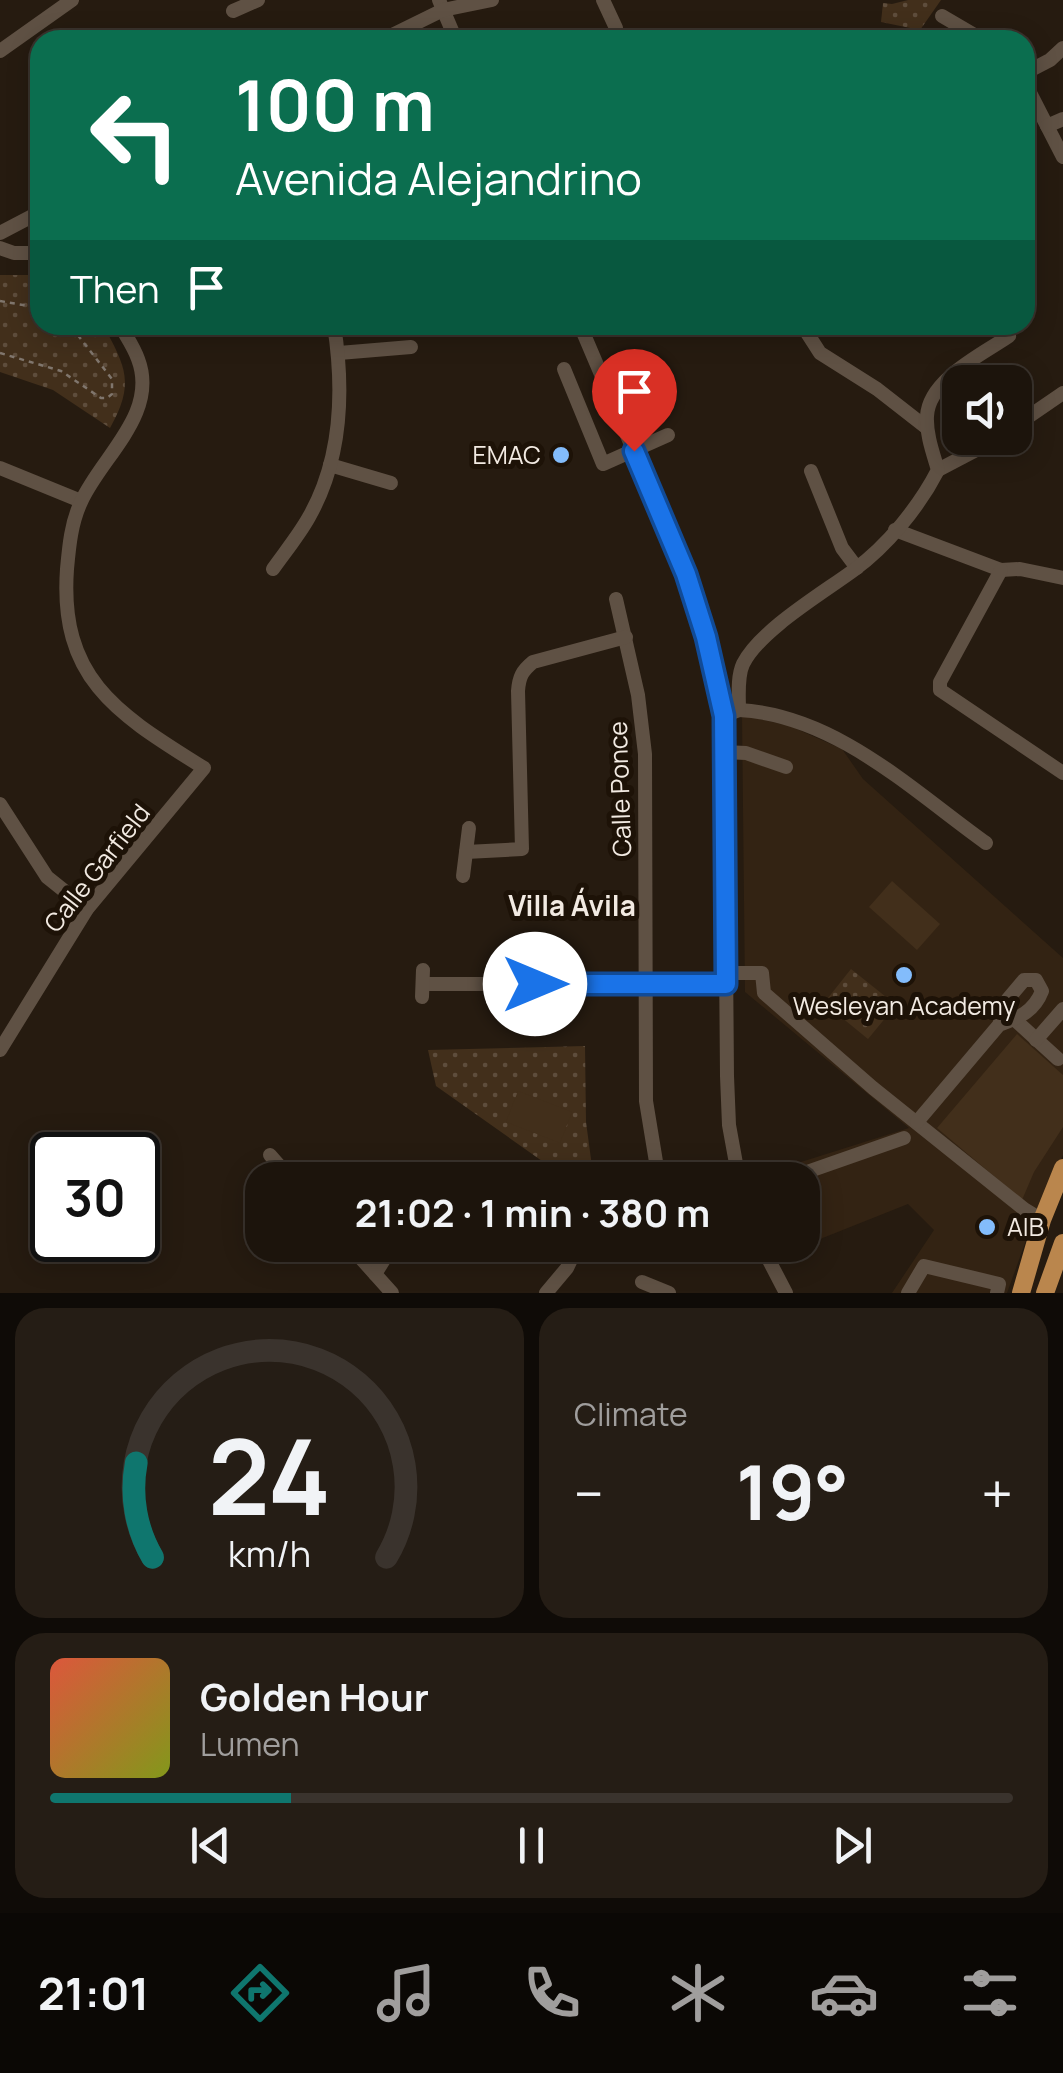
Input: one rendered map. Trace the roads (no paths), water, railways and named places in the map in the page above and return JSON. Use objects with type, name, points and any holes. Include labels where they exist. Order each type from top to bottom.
[{"type":"main road","points":[[1021,1293],[1042,1220],[1063,1168]]},
{"type":"main road","points":[[1045,1293],[1063,1242]]},
{"type":"street","points":[[0,51],[72,0]]},
{"type":"street","points":[[233,12],[258,0]]},
{"type":"street","points":[[399,30],[441,5],[492,0]]},
{"type":"street","points":[[604,0],[616,28]]},
{"type":"street","points":[[441,5],[452,30]]},
{"type":"street","points":[[942,16],[966,30]]},
{"type":"street","points":[[1035,68],[1063,48]]},
{"type":"street","points":[[1035,103],[1063,156]]},
{"type":"street","points":[[1047,126],[1063,119]]},
{"type":"street","points":[[0,233],[30,217]]},
{"type":"street","points":[[0,248],[30,253]]},
{"type":"street","points":[[0,468],[81,501],[138,410],[142,392],[139,361],[125,335]]},
{"type":"street","points":[[273,569],[309,517],[330,464],[341,402],[336,335]]},
{"type":"street","points":[[584,335],[686,574],[706,637],[724,716],[729,1125],[736,1162]]},
{"type":"street","points":[[808,335],[820,353],[865,380],[927,428]]},
{"type":"street","points":[[938,470],[927,428],[932,398],[959,370],[1009,335]]},
{"type":"street","points":[[339,353],[412,347]]},
{"type":"street","points":[[564,369],[604,464],[668,435]]},
{"type":"street","points":[[1032,414],[1063,392]]},
{"type":"street","points":[[739,710],[741,671],[750,655],[784,622],[857,568],[921,499],[938,470],[966,455]]},
{"type":"street","points":[[330,464],[391,483]]},
{"type":"street","points":[[811,472],[842,548],[857,568]]},
{"type":"street","name":"Calle Garfield","points":[[3,1040],[88,909],[204,768],[115,708],[84,666],[68,616],[66,584],[73,526],[81,501]]},
{"type":"street","points":[[895,530],[1001,570],[1020,569],[1063,578]]},
{"type":"street","points":[[1001,570],[940,682],[940,690],[1063,773]]},
{"type":"street","name":"Calle Ponce","points":[[616,599],[638,695],[645,754],[646,1101],[656,1162]]},
{"type":"street","points":[[466,852],[522,849],[518,691],[524,669],[533,662],[626,637]]},
{"type":"street","points":[[724,716],[739,710],[760,711],[822,731],[860,751],[986,843]]},
{"type":"street","points":[[724,752],[746,753],[786,767]]},
{"type":"street","points":[[0,804],[47,877],[88,909]]},
{"type":"street","points":[[463,876],[469,828]]},
{"type":"street","points":[[423,984],[646,984],[762,973],[762,988],[768,999],[1024,1210],[1042,1220]]},
{"type":"street","points":[[917,1122],[999,1025],[1008,999],[1024,980],[1036,980],[1041,988],[1040,998],[1024,1016],[999,1025]]},
{"type":"street","points":[[1036,1040],[1063,1009]]},
{"type":"street","points":[[1014,1019],[1058,1059]]},
{"type":"street","points":[[820,1167],[904,1138]]},
{"type":"street","points":[[270,1155],[276,1162]]},
{"type":"street","points":[[364,1262],[392,1293]]},
{"type":"street","points":[[375,1274],[382,1262]]},
{"type":"street","points":[[546,1293],[570,1262]]},
{"type":"street","points":[[770,1262],[786,1293]]},
{"type":"street","points":[[908,1293],[924,1266],[1000,1284],[997,1293]]},
{"type":"street","points":[[642,1282],[669,1293]]},
{"type":"place","name":"EMAC","points":[[561,455]]},
{"type":"place","name":"Wesleyan Academy","points":[[904,975]]},
{"type":"place","name":"AIB","points":[[987,1227]]},
{"type":"district","name":"Villa Ávila","points":[[572,906]]}]
